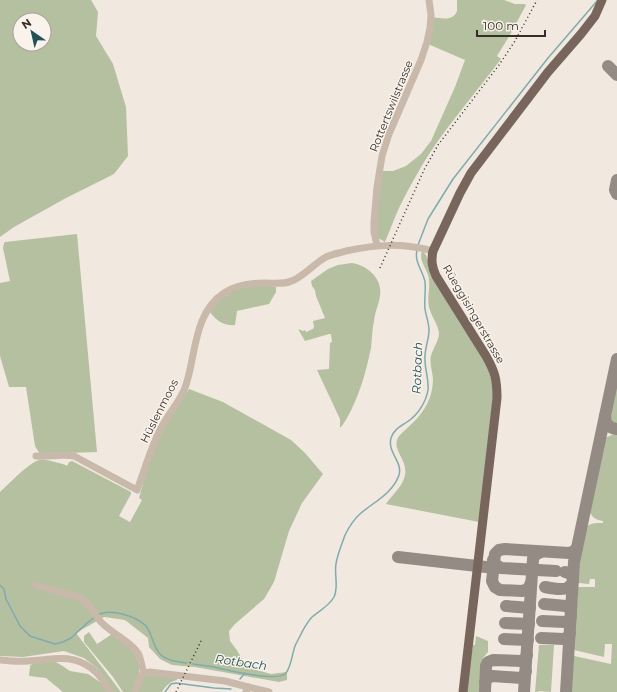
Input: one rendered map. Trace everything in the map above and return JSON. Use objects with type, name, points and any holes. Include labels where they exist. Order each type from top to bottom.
[{"type":"main road","name":"Rüeggisingerstrasse","points":[[463,692],[497,398],[497,382],[493,368],[436,276],[431,259],[433,251],[471,173],[548,72],[581,34],[601,4]]},
{"type":"street","name":"Rottertswilstrasse","points":[[377,245],[374,232],[374,222],[377,186],[382,156],[389,134],[421,60],[427,42],[430,28],[429,0]]},
{"type":"street","name":"Hüslenmoos","points":[[36,456],[74,456],[138,490],[151,452],[162,427],[183,394],[202,319],[214,301],[239,286],[288,282],[300,277],[324,258],[377,245],[422,248],[433,251]]},
{"type":"street","points":[[35,585],[84,600],[100,620],[132,647],[138,654],[144,673]]},
{"type":"street","points":[[0,660],[28,661],[64,658],[76,660],[86,664],[95,671],[105,682],[110,692]]},
{"type":"street","points":[[135,692],[140,677],[144,673],[150,672],[225,681],[247,689],[269,692]]},
{"type":"green space","points":[[0,0],[91,0],[98,12],[96,36],[113,64],[126,107],[128,156],[114,174],[66,198],[14,227],[0,237]]},
{"type":"green space","points":[[457,0],[504,0],[515,4],[526,5],[497,56],[501,59],[446,130],[421,167],[399,208],[385,242],[378,238],[375,231],[382,171],[393,171],[406,166],[421,154],[431,141],[455,87],[465,60],[428,44],[432,17],[453,17],[457,11]]},
{"type":"green space","points":[[77,234],[97,452],[40,454],[35,446],[26,387],[9,387],[0,356],[0,283],[10,281],[3,248],[5,242]]},
{"type":"green space","points":[[422,251],[427,256],[429,269],[488,368],[494,388],[479,522],[386,504],[400,487],[405,475],[404,464],[397,446],[399,436],[412,424],[427,405],[432,389],[433,380],[431,359],[439,333],[429,307],[429,276],[421,259]]},
{"type":"green space","points":[[352,263],[366,268],[373,274],[379,283],[380,292],[373,324],[371,348],[359,393],[345,422],[340,428],[340,419],[317,370],[329,369],[330,343],[332,342],[331,334],[305,341],[298,329],[303,331],[305,330],[306,332],[313,329],[313,321],[325,318],[311,281],[328,269],[338,265]]},
{"type":"green space","points":[[259,285],[276,287],[276,292],[269,304],[237,311],[235,325],[228,325],[221,322],[210,312],[217,301],[236,289]]},
{"type":"green space","points":[[617,375],[617,426],[610,419],[609,413]]},
{"type":"green space","points":[[189,389],[223,402],[291,440],[305,453],[323,474],[302,503],[289,531],[274,582],[264,599],[229,631],[230,641],[250,668],[271,674],[287,672],[287,680],[279,682],[195,667],[172,665],[160,659],[149,647],[148,638],[125,620],[104,617],[76,633],[121,692],[112,692],[97,668],[84,658],[64,651],[23,657],[0,656],[0,492],[35,462],[46,460],[67,466],[69,462],[72,461],[131,492],[119,516],[130,522],[142,500],[139,498],[151,455],[160,434]]},
{"type":"green space","points":[[617,434],[617,692],[571,692],[574,656],[611,664],[612,644],[605,644],[604,657],[574,650],[578,587],[595,587],[595,579],[590,579],[589,584],[578,583],[582,538],[586,528],[590,525],[594,523],[603,523],[603,521],[593,517],[589,508],[603,443],[605,438]]},
{"type":"green space","points":[[89,632],[97,644],[112,634],[127,646],[136,656],[140,667],[139,676],[133,692],[123,692],[113,677],[84,642],[84,636]]},
{"type":"green space","points":[[476,636],[488,641],[488,652],[483,658],[481,692],[466,692],[473,645],[475,645]]},
{"type":"green space","points":[[539,645],[554,645],[551,692],[535,692]]},
{"type":"green space","points":[[54,661],[70,671],[88,674],[103,684],[108,692],[63,692],[46,678],[29,676],[30,666],[34,662]]},
{"type":"green space","points":[[147,675],[177,678],[177,680],[168,684],[162,692],[138,692],[143,678]]},
{"type":"waterway","name":"Rotbach","points":[[418,245],[428,219],[453,179],[548,58],[597,1]]},
{"type":"waterway","name":"Rotbach","points":[[193,664],[262,676],[272,677],[285,674],[290,665],[296,644],[307,624],[312,617],[327,606],[334,597],[336,589],[338,553],[345,535],[358,515],[383,497],[396,481],[400,470],[391,448],[390,443],[392,435],[395,430],[418,412],[427,395],[428,382],[425,356],[429,327],[425,309],[425,282],[417,259],[417,250]]},
{"type":"waterway","name":"Rotbach","points":[[0,585],[4,589],[6,599],[20,626],[30,636],[55,644],[63,642],[71,638],[95,617]]},
{"type":"waterway","name":"Rotbach","points":[[98,615],[109,612],[116,613],[129,616],[141,622],[148,628],[156,648],[161,655],[170,660],[187,663]]},
{"type":"waterway","name":"Rotbach","points":[[240,679],[245,673]]},
{"type":"waterway","points":[[165,692],[171,684],[176,683],[231,689]]},
{"type":"taxiway","points":[[608,66],[617,75]]},
{"type":"taxiway","points":[[617,180],[615,190],[617,194]]},
{"type":"taxiway","points":[[566,692],[574,562],[617,359]]},
{"type":"taxiway","points":[[605,416],[608,425],[617,429]]},
{"type":"taxiway","points":[[531,583],[528,589],[522,591],[500,590],[495,587],[492,581],[495,554],[499,550],[505,549],[569,553],[577,548]]},
{"type":"taxiway","points":[[524,692],[533,559],[535,555],[541,552]]},
{"type":"taxiway","points":[[398,557],[486,567],[491,567],[493,564]]},
{"type":"taxiway","points":[[493,560],[496,565],[501,568],[556,571]]},
{"type":"taxiway","points":[[545,587],[563,589],[570,586],[573,578],[570,574],[565,572]]},
{"type":"taxiway","points":[[544,604],[566,606],[571,612]]},
{"type":"taxiway","points":[[506,606],[530,608]]},
{"type":"taxiway","points":[[542,621],[565,622],[569,620],[571,616]]},
{"type":"taxiway","points":[[505,623],[529,624]]},
{"type":"taxiway","points":[[541,638],[564,639],[568,637],[570,633]]},
{"type":"taxiway","points":[[504,639],[528,640]]},
{"type":"taxiway","points":[[485,692],[486,666],[488,662],[493,660],[521,661],[525,659],[527,655]]},
{"type":"taxiway","points":[[485,682],[492,676],[521,678],[524,676],[526,671]]},
{"type":"railway","points":[[380,268],[424,170],[438,145],[499,65],[515,41],[537,0]]},
{"type":"railway","points":[[176,692],[202,639]]}]
